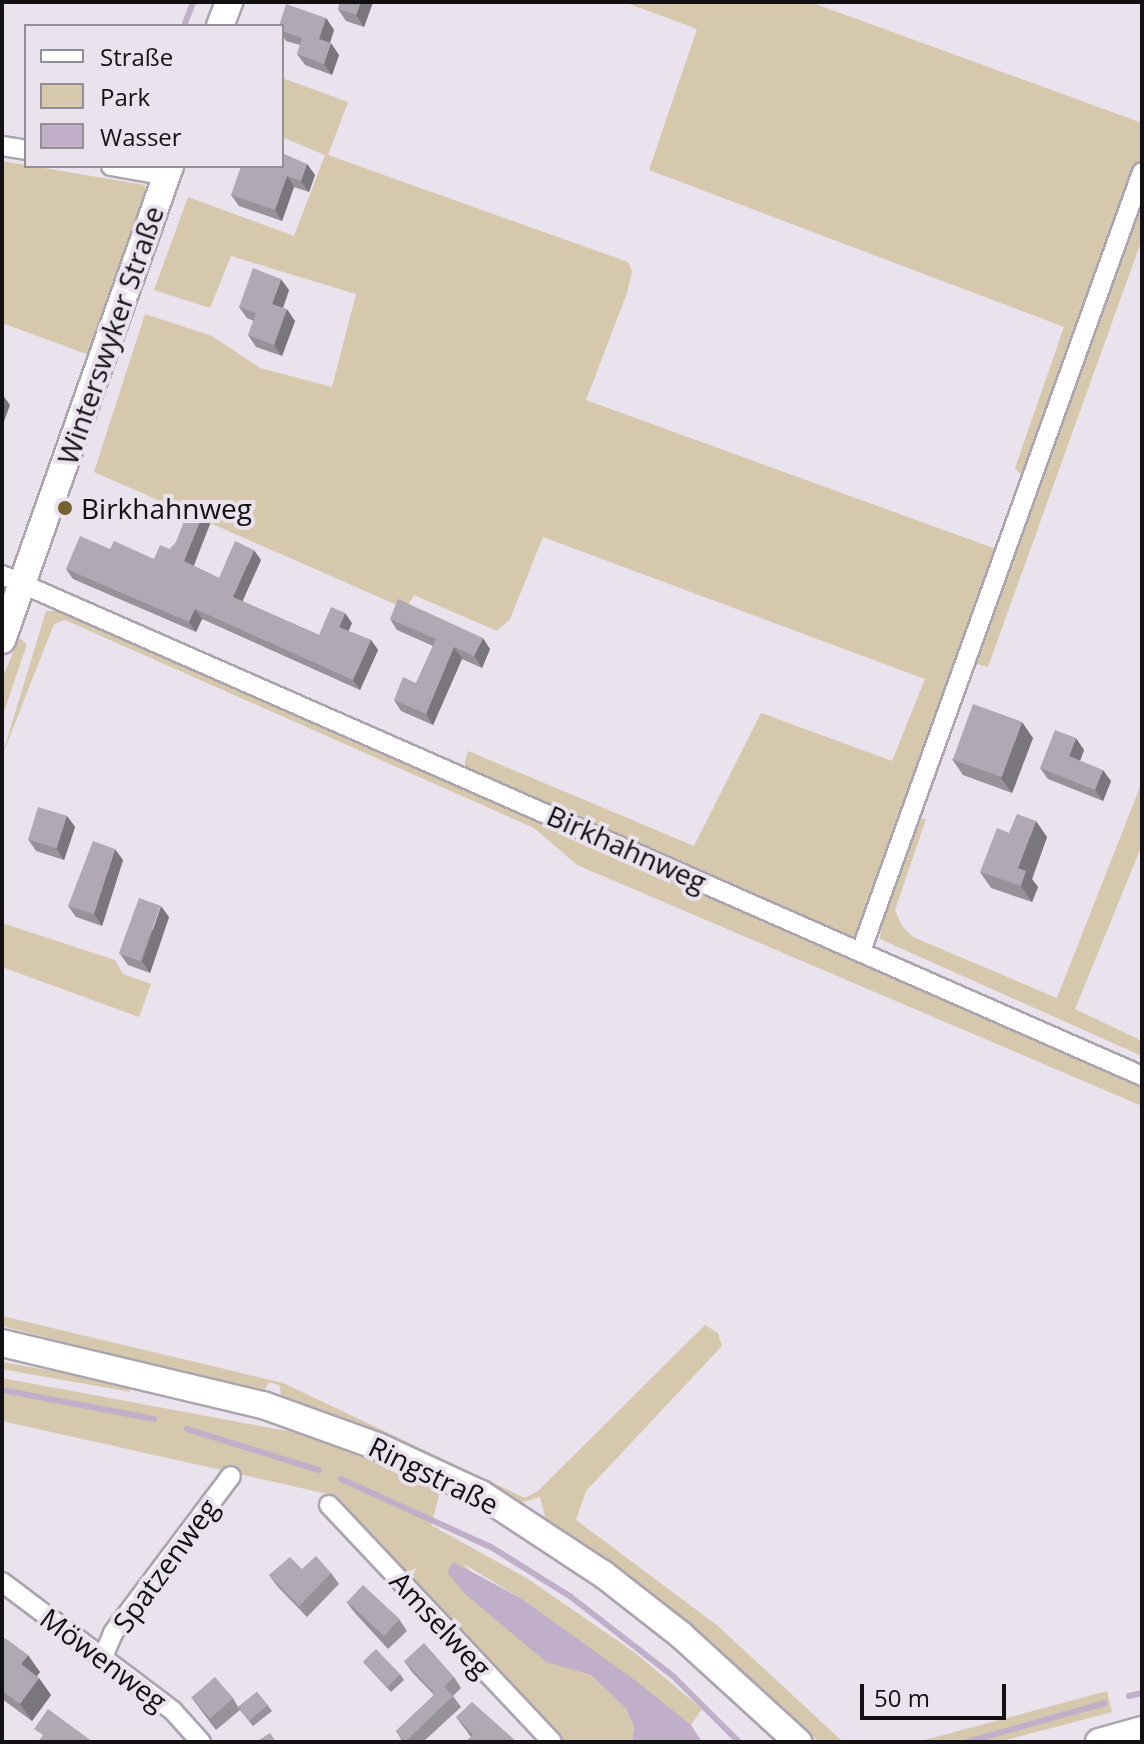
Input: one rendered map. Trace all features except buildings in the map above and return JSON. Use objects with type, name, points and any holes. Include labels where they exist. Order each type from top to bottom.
[{"type":"main road","points":[[221,24],[229,2]]},
{"type":"main road","name":"Winterswyker Straße","points":[[2,640],[13,579],[169,171]]},
{"type":"main road","name":"Ringstraße","points":[[2,1343],[174,1380],[278,1410],[377,1446],[481,1494],[603,1574],[681,1635],[798,1742]]},
{"type":"main road","points":[[1099,1742],[1142,1730]]},
{"type":"street","points":[[2,146],[24,150]]},
{"type":"street","points":[[134,168],[169,171]]},
{"type":"street","points":[[861,951],[1142,172]]},
{"type":"street","name":"Birkhahnweg","points":[[13,579],[1142,1076]]},
{"type":"street","name":"Spatzenweg","points":[[103,1657],[113,1633],[231,1476]]},
{"type":"street","name":"Amselweg","points":[[329,1505],[552,1742]]},
{"type":"street","name":"Möwenweg","points":[[2,1582],[173,1711],[201,1742]]},
{"type":"green space","points":[[624,2],[810,2],[1142,123],[1142,159],[856,940],[465,768],[465,762],[468,751],[694,846],[761,713],[892,761],[925,679],[543,537],[510,619],[497,631],[414,595],[406,609],[94,472],[145,314],[212,336],[260,368],[332,387],[356,294],[231,256],[210,308],[154,290],[188,197],[294,236],[325,155],[284,138],[284,79],[348,102],[328,155],[628,262],[632,271],[627,293],[586,400],[996,549],[1022,476],[1015,468],[1064,327],[649,170],[697,29]]},
{"type":"green space","points":[[2,161],[24,165],[24,168],[44,168],[145,185],[146,201],[89,355],[2,323]]},
{"type":"green space","points":[[1142,187],[1142,239],[988,667],[970,662]]},
{"type":"green space","points":[[63,604],[1142,1084],[1142,1106],[577,865],[534,828],[65,620],[54,624],[2,756],[46,611],[60,611]]},
{"type":"green space","points":[[19,638],[27,644],[2,718],[2,679]]},
{"type":"green space","points":[[1142,782],[1142,845],[1075,1009],[1142,1041],[1142,1056],[880,939],[882,913],[916,818],[926,819],[895,910],[902,926],[913,937],[1057,998]]},
{"type":"green space","points":[[2,923],[115,960],[123,974],[151,984],[139,1017],[2,967]]},
{"type":"green space","points":[[2,1316],[283,1383],[525,1498],[538,1491],[705,1325],[718,1333],[722,1346],[586,1491],[576,1520],[718,1626],[843,1742],[819,1742],[665,1605],[546,1521],[540,1497],[515,1504],[281,1399],[280,1386],[273,1383],[268,1383],[263,1394],[2,1326]]},
{"type":"green space","points":[[2,1362],[131,1385],[130,1392],[2,1369]]},
{"type":"green space","points":[[2,1378],[336,1440],[442,1485],[431,1525],[528,1579],[634,1652],[702,1709],[691,1725],[519,1597],[462,1563],[578,1671],[591,1675],[626,1709],[634,1726],[632,1742],[561,1742],[337,1496],[2,1421]]},
{"type":"green space","points":[[1107,1691],[1112,1712],[998,1742],[917,1742]]},
{"type":"water","points":[[453,1562],[519,1597],[636,1681],[691,1725],[702,1742],[632,1742],[634,1726],[626,1709],[591,1675],[546,1662],[465,1594],[447,1572]]},
{"type":"waterway","points":[[185,24],[193,2]]},
{"type":"waterway","points":[[2,1390],[154,1419]]},
{"type":"waterway","points":[[187,1429],[319,1470]]},
{"type":"waterway","points":[[341,1479],[491,1547],[571,1597],[674,1677],[739,1742]]},
{"type":"waterway","points":[[1129,1696],[1142,1693]]},
{"type":"waterway","points":[[967,1742],[1105,1703]]},
{"type":"place","name":"Birkhahnweg","points":[[65,508]]}]
